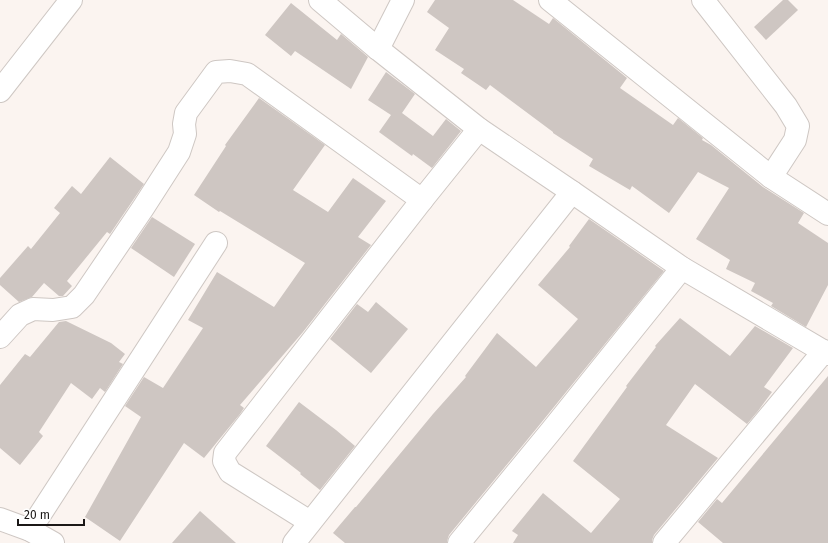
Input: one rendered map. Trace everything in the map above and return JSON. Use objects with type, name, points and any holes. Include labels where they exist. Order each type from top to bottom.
[{"type":"street","points":[[0,91],[71,0]]},
{"type":"street","points":[[320,0],[378,49],[479,129],[682,268],[826,352],[664,543]]},
{"type":"street","points":[[378,49],[403,0]]},
{"type":"street","points":[[550,0],[771,177],[828,214]]},
{"type":"street","points":[[703,0],[786,106],[798,126],[795,140],[771,177]]},
{"type":"street","points":[[0,337],[20,315],[33,309],[53,310],[72,307],[84,294],[143,208],[179,152],[185,134],[184,124],[186,113],[216,72],[230,70],[247,74],[422,200]]},
{"type":"street","points":[[310,522],[230,472],[224,461],[225,453],[479,129]]},
{"type":"street","points":[[294,543],[572,192]]},
{"type":"street","points":[[30,530],[216,243]]},
{"type":"street","points":[[459,543],[682,268]]},
{"type":"street","points":[[0,519],[30,530],[53,543]]},
{"type":"building","points":[[435,0],[513,0],[549,24],[553,18],[627,78],[620,88],[673,125],[678,118],[703,138],[702,140],[711,145],[763,187],[804,213],[798,223],[828,243],[828,285],[806,327],[771,306],[773,303],[751,291],[755,283],[726,269],[730,260],[696,239],[729,188],[698,172],[669,213],[632,186],[630,190],[589,166],[593,159],[553,133],[490,85],[486,90],[461,73],[464,69],[435,50],[449,28],[427,12]]},
{"type":"building","points":[[783,0],[788,0],[798,10],[766,40],[754,27]]},
{"type":"building","points":[[291,3],[337,40],[341,34],[368,57],[351,89],[295,51],[291,56],[265,35]]},
{"type":"building","points":[[386,72],[415,94],[402,113],[433,136],[446,119],[461,131],[432,168],[413,154],[412,156],[379,132],[391,115],[368,100]]},
{"type":"building","points":[[259,98],[325,145],[293,190],[328,212],[353,178],[386,201],[358,237],[371,245],[303,332],[240,405],[244,408],[240,414],[204,458],[184,443],[120,541],[85,517],[141,417],[125,406],[144,377],[163,388],[203,328],[188,320],[217,272],[274,307],[305,263],[220,211],[219,212],[194,195],[226,146],[225,145]]},
{"type":"building","points":[[110,157],[144,184],[110,234],[107,232],[67,281],[72,286],[63,296],[59,296],[44,283],[32,297],[19,302],[0,285],[0,278],[28,246],[31,249],[60,213],[54,208],[72,186],[81,194]]},
{"type":"building","points":[[152,217],[195,244],[174,277],[131,248]]},
{"type":"building","points":[[589,219],[664,271],[449,535],[447,543],[345,543],[333,533],[466,377],[465,376],[497,333],[536,367],[578,319],[538,285],[570,247],[569,246]]},
{"type":"building","points":[[376,302],[408,329],[371,373],[330,339],[357,304],[368,312]]},
{"type":"building","points":[[680,318],[730,356],[755,326],[793,348],[764,387],[772,392],[758,411],[747,424],[695,384],[666,425],[718,458],[654,535],[652,543],[513,543],[518,535],[512,531],[543,493],[591,533],[620,499],[573,461],[627,387],[626,386],[656,347],[655,346]]},
{"type":"building","points":[[66,321],[111,343],[125,354],[119,362],[123,364],[105,392],[100,388],[92,399],[71,383],[39,432],[43,436],[20,465],[0,448],[0,385],[25,354],[30,357],[59,322]]},
{"type":"building","points":[[828,376],[828,543],[723,543],[698,522],[717,499],[722,503]]},
{"type":"building","points":[[299,402],[355,446],[320,490],[266,446]]},
{"type":"building","points":[[200,511],[236,543],[172,543]]}]
